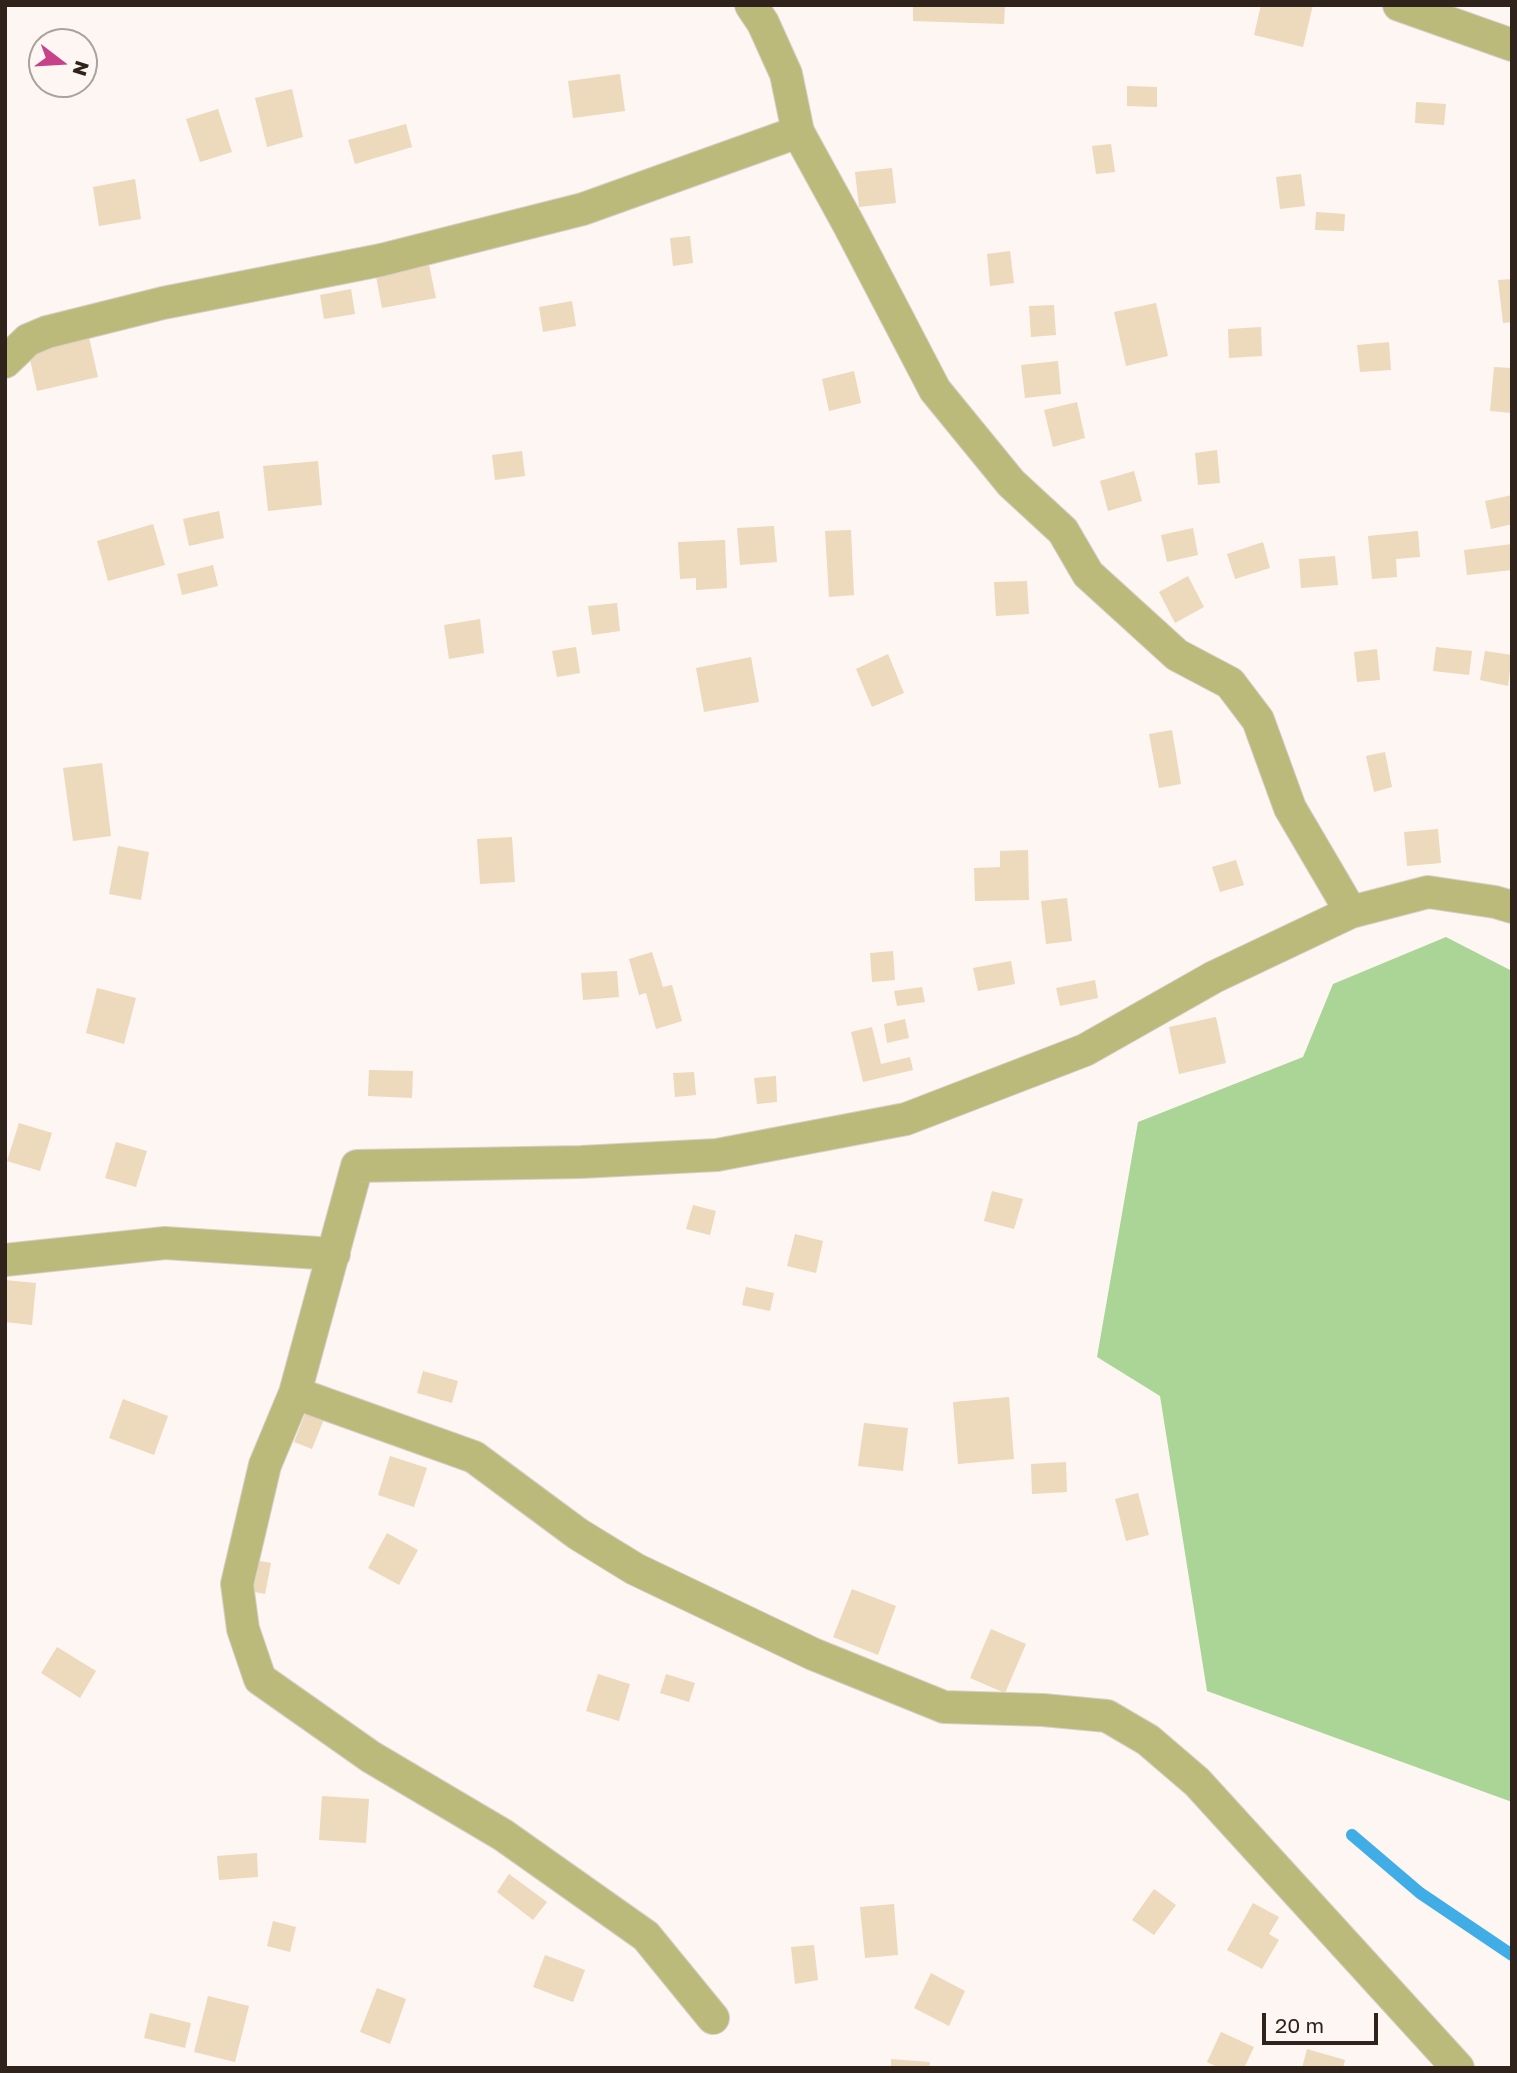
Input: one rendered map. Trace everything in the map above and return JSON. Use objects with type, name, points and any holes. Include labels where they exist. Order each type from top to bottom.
[{"type":"street","points":[[751,5],[763,23],[786,74],[798,132],[935,390],[1011,483],[1063,531],[1088,574],[1177,655],[1230,683],[1258,720],[1290,808],[1351,912]]},
{"type":"street","points":[[1399,5],[1512,45]]},
{"type":"street","points":[[5,362],[28,340],[47,332],[163,303],[381,260],[583,209],[798,132]]},
{"type":"street","points":[[713,2018],[646,1936],[503,1835],[371,1758],[260,1679],[243,1629],[237,1584],[265,1465],[295,1393],[357,1166],[581,1162],[717,1155],[906,1119],[1085,1050],[1214,977],[1351,912],[1428,892],[1512,907]]},
{"type":"street","points":[[5,1260],[164,1243],[334,1254]]},
{"type":"street","points":[[295,1393],[474,1457],[578,1534],[635,1569],[824,1659],[944,1707],[1043,1710],[1107,1716],[1148,1740],[1196,1782],[1458,2068]]},
{"type":"green space","points":[[1446,937],[1512,971],[1512,1802],[1207,1691],[1160,1396],[1097,1357],[1138,1122],[1303,1057],[1333,984]]},
{"type":"building","points":[[913,5],[1005,5],[1004,24],[913,21]]},
{"type":"building","points":[[1261,5],[1313,5],[1303,47],[1254,35]]},
{"type":"building","points":[[620,74],[625,111],[573,118],[568,81]]},
{"type":"building","points":[[1127,86],[1157,87],[1157,107],[1127,106]]},
{"type":"building","points":[[292,89],[303,137],[267,147],[255,98]]},
{"type":"building","points":[[1416,102],[1446,104],[1444,125],[1415,123]]},
{"type":"building","points":[[218,109],[232,152],[200,162],[186,119]]},
{"type":"building","points":[[406,124],[412,147],[355,164],[348,140]]},
{"type":"building","points":[[1111,144],[1115,172],[1096,174],[1092,146]]},
{"type":"building","points":[[892,168],[896,203],[859,207],[855,172]]},
{"type":"building","points":[[1301,174],[1305,206],[1280,209],[1276,177]]},
{"type":"building","points":[[135,179],[141,219],[99,226],[93,187]]},
{"type":"building","points":[[1316,212],[1345,214],[1344,231],[1315,230]]},
{"type":"building","points":[[690,236],[693,263],[673,266],[670,238]]},
{"type":"building","points":[[1010,251],[1014,283],[990,286],[987,254]]},
{"type":"building","points":[[428,260],[436,298],[382,308],[375,271]]},
{"type":"building","points":[[1512,279],[1512,322],[1503,323],[1498,280]]},
{"type":"building","points":[[351,289],[355,314],[324,319],[320,295]]},
{"type":"building","points":[[572,301],[576,326],[543,332],[539,307]]},
{"type":"building","points":[[1156,303],[1168,356],[1126,366],[1114,312]]},
{"type":"building","points":[[1054,305],[1056,335],[1031,337],[1029,306]]},
{"type":"building","points":[[1261,327],[1262,356],[1229,358],[1228,329]]},
{"type":"building","points":[[88,333],[98,377],[37,391],[27,346]]},
{"type":"building","points":[[1389,342],[1391,370],[1360,372],[1357,345]]},
{"type":"building","points":[[1058,361],[1061,394],[1025,398],[1021,365]]},
{"type":"building","points":[[1494,367],[1512,368],[1512,413],[1490,411]]},
{"type":"building","points":[[854,371],[861,403],[829,411],[822,379]]},
{"type":"building","points":[[1077,402],[1085,438],[1053,447],[1044,410]]},
{"type":"building","points":[[1217,450],[1220,483],[1198,485],[1195,453]]},
{"type":"building","points":[[522,451],[525,476],[495,480],[492,455]]},
{"type":"building","points":[[318,461],[322,505],[268,511],[263,466]]},
{"type":"building","points":[[1134,471],[1142,501],[1108,511],[1100,481]]},
{"type":"building","points":[[1512,495],[1512,524],[1491,529],[1485,501]]},
{"type":"building","points":[[219,511],[224,538],[189,546],[183,519]]},
{"type":"building","points":[[153,524],[165,565],[108,581],[97,541]]},
{"type":"building","points":[[774,526],[777,562],[740,565],[737,528]]},
{"type":"building","points":[[1193,528],[1198,555],[1167,562],[1161,535]]},
{"type":"building","points":[[851,530],[854,595],[829,597],[825,531]]},
{"type":"building","points":[[1418,531],[1420,557],[1396,559],[1397,577],[1372,579],[1368,536]]},
{"type":"building","points":[[725,540],[727,588],[696,590],[696,578],[680,579],[678,542]]},
{"type":"building","points":[[1263,542],[1270,568],[1235,579],[1227,554]]},
{"type":"building","points":[[1512,544],[1512,570],[1467,575],[1464,550]]},
{"type":"building","points":[[1335,556],[1338,585],[1301,588],[1299,559]]},
{"type":"building","points":[[213,565],[218,586],[182,595],[177,574]]},
{"type":"building","points":[[1188,576],[1204,607],[1175,623],[1159,592]]},
{"type":"building","points":[[1027,581],[1029,614],[996,616],[994,582]]},
{"type":"building","points":[[617,603],[620,631],[592,635],[588,606]]},
{"type":"building","points":[[480,619],[484,653],[449,659],[444,625]]},
{"type":"building","points":[[576,647],[580,673],[557,677],[552,651]]},
{"type":"building","points":[[1436,647],[1472,651],[1469,675],[1433,671]]},
{"type":"building","points":[[1377,649],[1380,680],[1357,682],[1354,652]]},
{"type":"building","points":[[1485,651],[1512,655],[1508,686],[1480,680]]},
{"type":"building","points":[[888,654],[904,693],[872,707],[856,669]]},
{"type":"building","points":[[751,657],[759,702],[704,712],[696,668]]},
{"type":"building","points":[[1172,730],[1181,784],[1159,788],[1149,734]]},
{"type":"building","points":[[1385,752],[1392,787],[1374,792],[1366,756]]},
{"type":"building","points":[[102,763],[111,836],[73,841],[63,768]]},
{"type":"building","points":[[1438,829],[1441,863],[1407,866],[1404,832]]},
{"type":"building","points":[[512,837],[515,882],[480,884],[477,839]]},
{"type":"building","points":[[118,846],[149,852],[141,900],[109,894]]},
{"type":"building","points":[[1028,850],[1029,900],[975,901],[974,868],[1000,867],[1000,851]]},
{"type":"building","points":[[1236,860],[1244,885],[1220,892],[1212,867]]},
{"type":"building","points":[[1067,898],[1072,941],[1046,944],[1041,901]]},
{"type":"building","points":[[893,951],[895,980],[872,982],[870,953]]},
{"type":"building","points":[[652,952],[663,987],[672,985],[682,1021],[656,1029],[646,993],[639,995],[629,959]]},
{"type":"building","points":[[1011,961],[1015,984],[978,991],[973,968]]},
{"type":"building","points":[[617,971],[619,997],[583,1000],[581,973]]},
{"type":"building","points":[[1095,980],[1098,998],[1060,1006],[1056,988]]},
{"type":"building","points":[[922,987],[925,1002],[897,1006],[894,991]]},
{"type":"building","points":[[97,988],[136,998],[124,1044],[86,1033]]},
{"type":"building","points":[[1216,1017],[1226,1063],[1179,1074],[1169,1027]]},
{"type":"building","points":[[905,1019],[909,1038],[887,1043],[884,1024]]},
{"type":"building","points":[[872,1027],[881,1064],[910,1057],[913,1070],[863,1082],[851,1032]]},
{"type":"building","points":[[369,1070],[413,1071],[412,1098],[368,1096]]},
{"type":"building","points":[[694,1072],[696,1095],[675,1097],[673,1073]]},
{"type":"building","points":[[776,1076],[777,1102],[757,1104],[754,1078]]},
{"type":"building","points":[[19,1123],[52,1133],[40,1171],[7,1161]]},
{"type":"building","points":[[116,1142],[147,1151],[136,1187],[105,1178]]},
{"type":"building","points":[[992,1191],[1023,1199],[1014,1229],[984,1221]]},
{"type":"building","points":[[693,1205],[716,1211],[710,1235],[686,1229]]},
{"type":"building","points":[[795,1234],[823,1241],[816,1273],[787,1266]]},
{"type":"building","points":[[5,1280],[36,1283],[32,1325],[5,1322]]},
{"type":"building","points":[[746,1287],[774,1293],[770,1311],[742,1305]]},
{"type":"building","points":[[423,1371],[458,1381],[452,1403],[417,1393]]},
{"type":"building","points":[[1009,1397],[1014,1459],[958,1464],[953,1402]]},
{"type":"building","points":[[123,1399],[168,1416],[154,1455],[109,1438]]},
{"type":"building","points":[[306,1411],[324,1419],[312,1449],[294,1442]]},
{"type":"building","points":[[864,1423],[908,1428],[903,1471],[858,1466]]},
{"type":"building","points":[[390,1456],[427,1468],[414,1507],[378,1495]]},
{"type":"building","points":[[1066,1462],[1067,1492],[1032,1494],[1031,1464]]},
{"type":"building","points":[[1138,1493],[1149,1535],[1126,1541],[1115,1499]]},
{"type":"building","points":[[387,1533],[418,1550],[399,1585],[368,1568]]},
{"type":"building","points":[[249,1559],[271,1563],[265,1594],[243,1590]]},
{"type":"building","points":[[852,1589],[896,1606],[878,1655],[833,1637]]},
{"type":"building","points":[[991,1629],[1026,1644],[1005,1693],[970,1678]]},
{"type":"building","points":[[57,1647],[96,1671],[80,1698],[41,1673]]},
{"type":"building","points":[[598,1674],[630,1684],[619,1721],[586,1711]]},
{"type":"building","points":[[666,1674],[695,1683],[689,1702],[660,1693]]},
{"type":"building","points":[[322,1796],[369,1799],[366,1843],[319,1840]]},
{"type":"building","points":[[257,1853],[258,1877],[219,1880],[217,1856]]},
{"type":"building","points":[[509,1874],[547,1902],[533,1920],[497,1892]]},
{"type":"building","points":[[1154,1889],[1176,1905],[1154,1935],[1132,1920]]},
{"type":"building","points":[[1253,1903],[1279,1917],[1269,1934],[1279,1940],[1262,1969],[1227,1950]]},
{"type":"building","points":[[894,1904],[898,1955],[865,1958],[860,1907]]},
{"type":"building","points":[[273,1921],[296,1927],[290,1952],[267,1946]]},
{"type":"building","points":[[814,1945],[818,1980],[795,1984],[791,1947]]},
{"type":"building","points":[[545,1955],[585,1970],[573,2002],[533,1987]]},
{"type":"building","points":[[931,1973],[965,1991],[949,2026],[914,2008]]},
{"type":"building","points":[[377,1988],[406,1999],[390,2044],[360,2032]]},
{"type":"building","points":[[208,1996],[249,2006],[235,2062],[194,2052]]},
{"type":"building","points":[[150,2013],[191,2023],[185,2048],[144,2038]]},
{"type":"building","points":[[1221,2032],[1254,2047],[1244,2068],[1219,2068],[1207,2062]]},
{"type":"building","points":[[1307,2049],[1345,2060],[1343,2068],[1302,2068]]},
{"type":"building","points":[[891,2059],[930,2062],[929,2068],[891,2068]]},
{"type":"waterway","points":[[1352,1835],[1420,1893],[1512,1955]]}]
